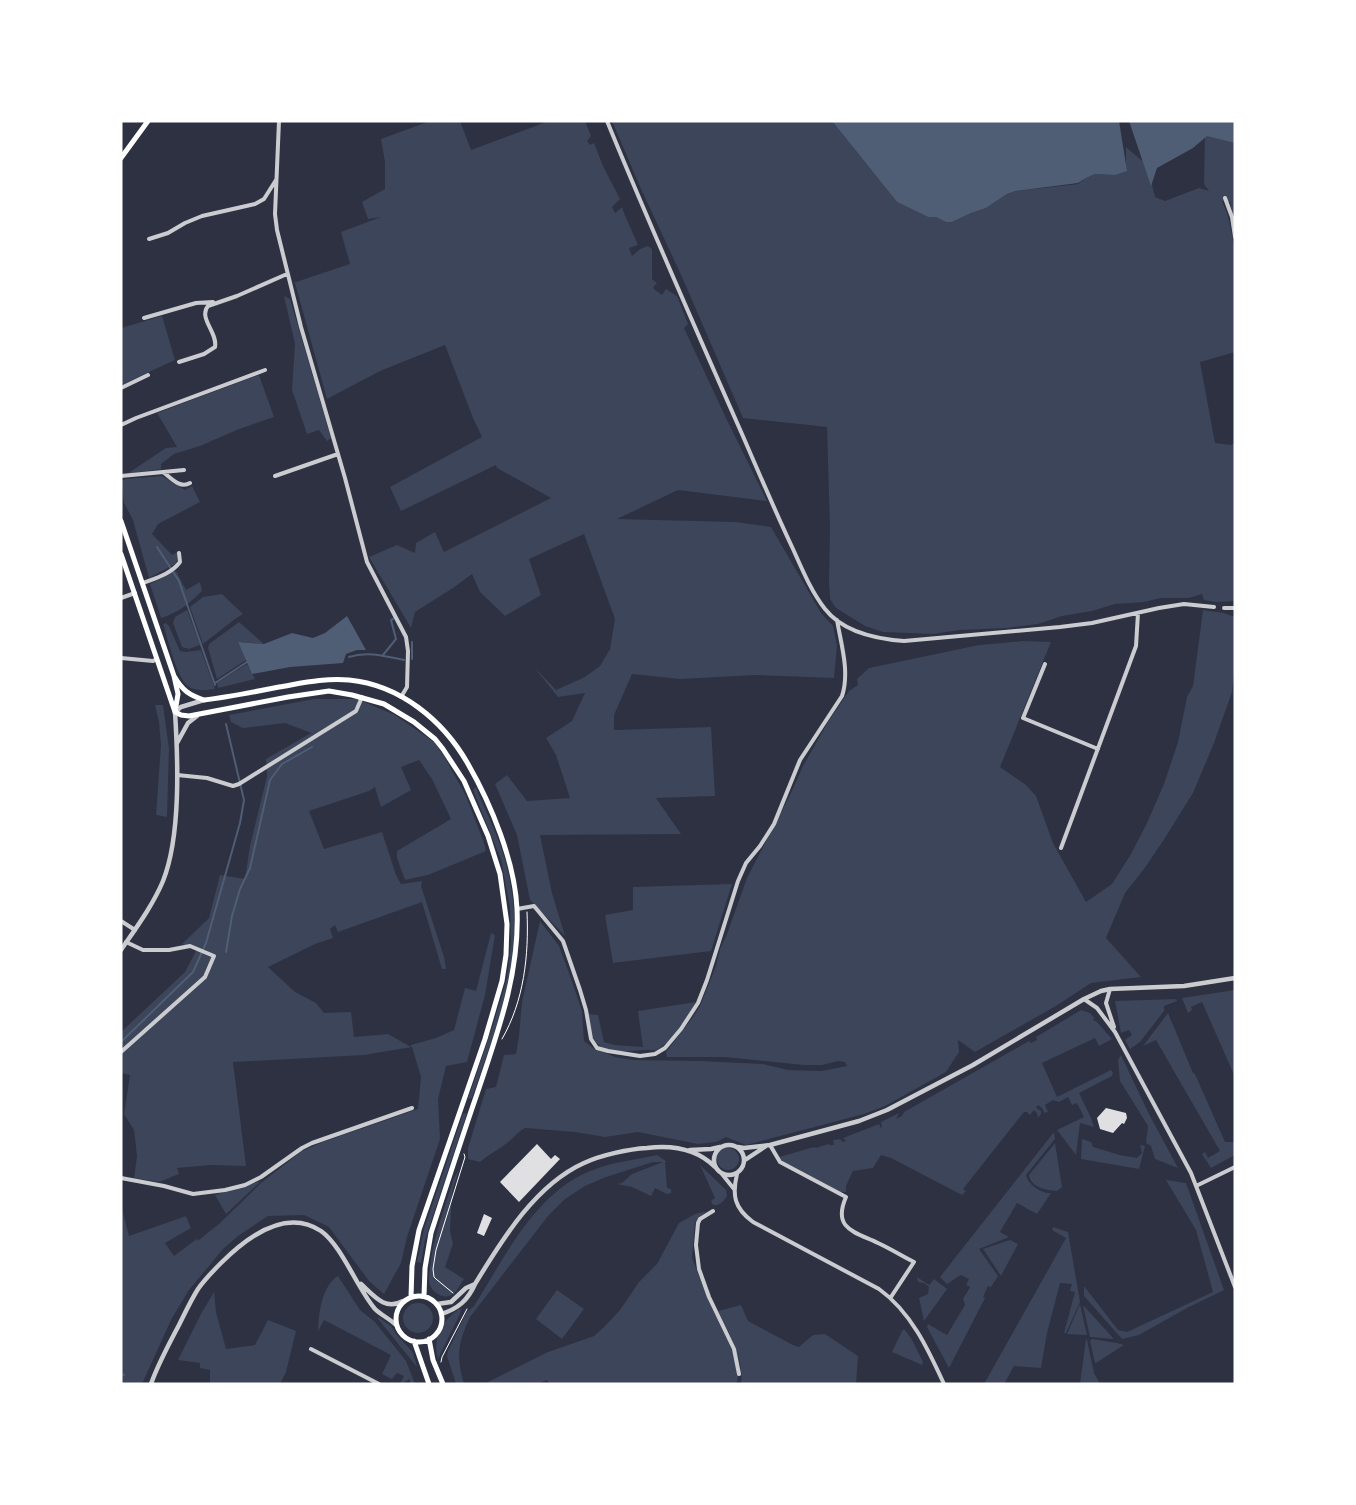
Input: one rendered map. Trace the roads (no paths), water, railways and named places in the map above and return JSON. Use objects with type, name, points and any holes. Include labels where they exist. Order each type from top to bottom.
[{"type":"main road","points":[[121,158],[148,121]]},
{"type":"main road","points":[[121,521],[174,676],[178,694],[175,712]]},
{"type":"main road","points":[[121,554],[175,712],[181,716],[189,716],[288,697],[329,692],[362,697],[384,704],[425,730],[443,749],[464,781],[495,854],[500,874],[507,924],[506,955],[502,981],[496,1007],[419,1230],[412,1266],[411,1297]]},
{"type":"main road","points":[[174,676],[179,685],[188,694],[204,700],[326,679],[360,682],[401,697],[420,708],[443,728],[462,754],[474,774],[505,848],[513,877],[517,909],[517,951],[512,981],[502,1022],[431,1233],[425,1268],[424,1296]]},
{"type":"main road","points":[[424,1296],[436,1304],[441,1314],[440,1326],[438,1331],[429,1339],[414,1341],[405,1337],[398,1329],[396,1324],[397,1312],[404,1301],[411,1297],[424,1296]]},
{"type":"main road","points":[[429,1339],[442,1384]]},
{"type":"main road","points":[[414,1341],[429,1384]]},
{"type":"street","points":[[279,121],[275,214],[277,230],[307,351],[338,454],[367,562],[406,637],[408,651],[407,687],[401,697]]},
{"type":"street","points":[[607,121],[767,493],[817,596],[826,610],[837,620],[865,634],[882,639],[904,640],[1092,623],[1184,604],[1214,607]]},
{"type":"street","points":[[149,239],[168,233],[202,216],[255,204],[264,198],[276,180]]},
{"type":"street","points":[[1225,198],[1232,217],[1235,237]]},
{"type":"street","points":[[179,362],[204,354],[214,347],[215,341],[204,312],[208,306],[237,296],[287,274]]},
{"type":"street","points":[[144,318],[196,303],[216,302]]},
{"type":"street","points":[[121,425],[265,370]]},
{"type":"street","points":[[121,388],[148,375]]},
{"type":"street","points":[[275,476],[338,454]]},
{"type":"street","points":[[121,476],[184,470]]},
{"type":"street","points":[[163,472],[181,485],[185,486],[190,483]]},
{"type":"street","points":[[143,583],[176,568],[180,562],[179,553]]},
{"type":"street","points":[[121,598],[135,593]]},
{"type":"street","points":[[1224,608],[1235,608]]},
{"type":"street","points":[[1061,848],[1136,646],[1138,613]]},
{"type":"street","points":[[517,909],[534,906],[564,941],[580,990],[591,1039],[597,1048],[608,1052],[640,1056],[655,1054],[665,1048],[681,1029],[698,1003],[738,881],[746,863],[774,824],[800,760],[842,696],[845,687],[844,665],[837,620]]},
{"type":"street","points":[[121,658],[153,661],[157,659]]},
{"type":"street","points":[[1045,664],[1023,718],[1098,749]]},
{"type":"street","points":[[177,776],[207,778],[237,784],[356,711],[362,697]]},
{"type":"street","points":[[121,950],[135,930],[163,880],[172,845],[177,776],[175,712],[181,707],[204,700]]},
{"type":"street","points":[[176,745],[188,723],[199,714]]},
{"type":"street","points":[[121,921],[135,930]]},
{"type":"street","points":[[121,1052],[205,977],[214,956],[190,946],[169,950],[143,950],[126,942]]},
{"type":"street","points":[[441,1314],[451,1311],[462,1304],[471,1294],[475,1284],[514,1224],[554,1182],[585,1162],[642,1148],[712,1150],[728,1145],[744,1148],[770,1144],[859,1121],[887,1110],[973,1065],[1084,999],[1101,991],[1184,986],[1235,978]]},
{"type":"street","points":[[1110,989],[1106,1003],[1115,1032]]},
{"type":"street","points":[[1084,999],[1097,1008],[1115,1032],[1191,1173],[1235,1287]]},
{"type":"street","points":[[121,1178],[164,1186],[193,1194],[225,1190],[245,1185],[261,1177],[312,1143],[412,1108]]},
{"type":"street","points":[[722,1174],[732,1176],[737,1174],[745,1160],[770,1144]]},
{"type":"street","points":[[770,1144],[780,1162],[846,1197],[841,1218],[846,1227],[859,1236],[881,1244],[914,1262],[891,1297]]},
{"type":"street","points":[[715,1167],[716,1152],[723,1146]]},
{"type":"street","points":[[738,1147],[745,1160]]},
{"type":"street","points":[[687,1150],[708,1160],[734,1189]]},
{"type":"street","points":[[1196,1186],[1235,1167]]},
{"type":"street","points":[[737,1174],[734,1189],[735,1200],[741,1212],[753,1222],[891,1297],[908,1317],[928,1349],[944,1384]]},
{"type":"street","points":[[713,1211],[700,1219],[698,1223],[696,1245],[699,1269],[709,1297],[734,1349],[739,1374]]},
{"type":"street","points":[[151,1384],[174,1334],[199,1288],[232,1252],[248,1238],[272,1226],[288,1222],[307,1225],[324,1234],[338,1251],[378,1312],[396,1324]]},
{"type":"street","points":[[355,1278],[384,1303],[393,1305],[404,1301]]},
{"type":"street","points":[[436,1304],[451,1302],[466,1288],[475,1284]]},
{"type":"street","points":[[312,1349],[379,1384]]},
{"type":"waterway","points":[[157,547],[179,581],[215,685]]},
{"type":"waterway","points":[[383,655],[396,639],[391,620],[393,619]]},
{"type":"waterway","points":[[412,642],[412,659]]},
{"type":"waterway","points":[[349,657],[369,654],[404,660]]},
{"type":"waterway","points":[[215,683],[247,662]]},
{"type":"waterway","points":[[121,1042],[193,972],[206,943],[240,823],[244,800],[226,724]]},
{"type":"waterway","points":[[226,952],[232,916],[240,889],[250,868],[270,780],[282,764],[312,747]]},
{"type":"waterway","points":[[121,1305],[121,1316]]}]
